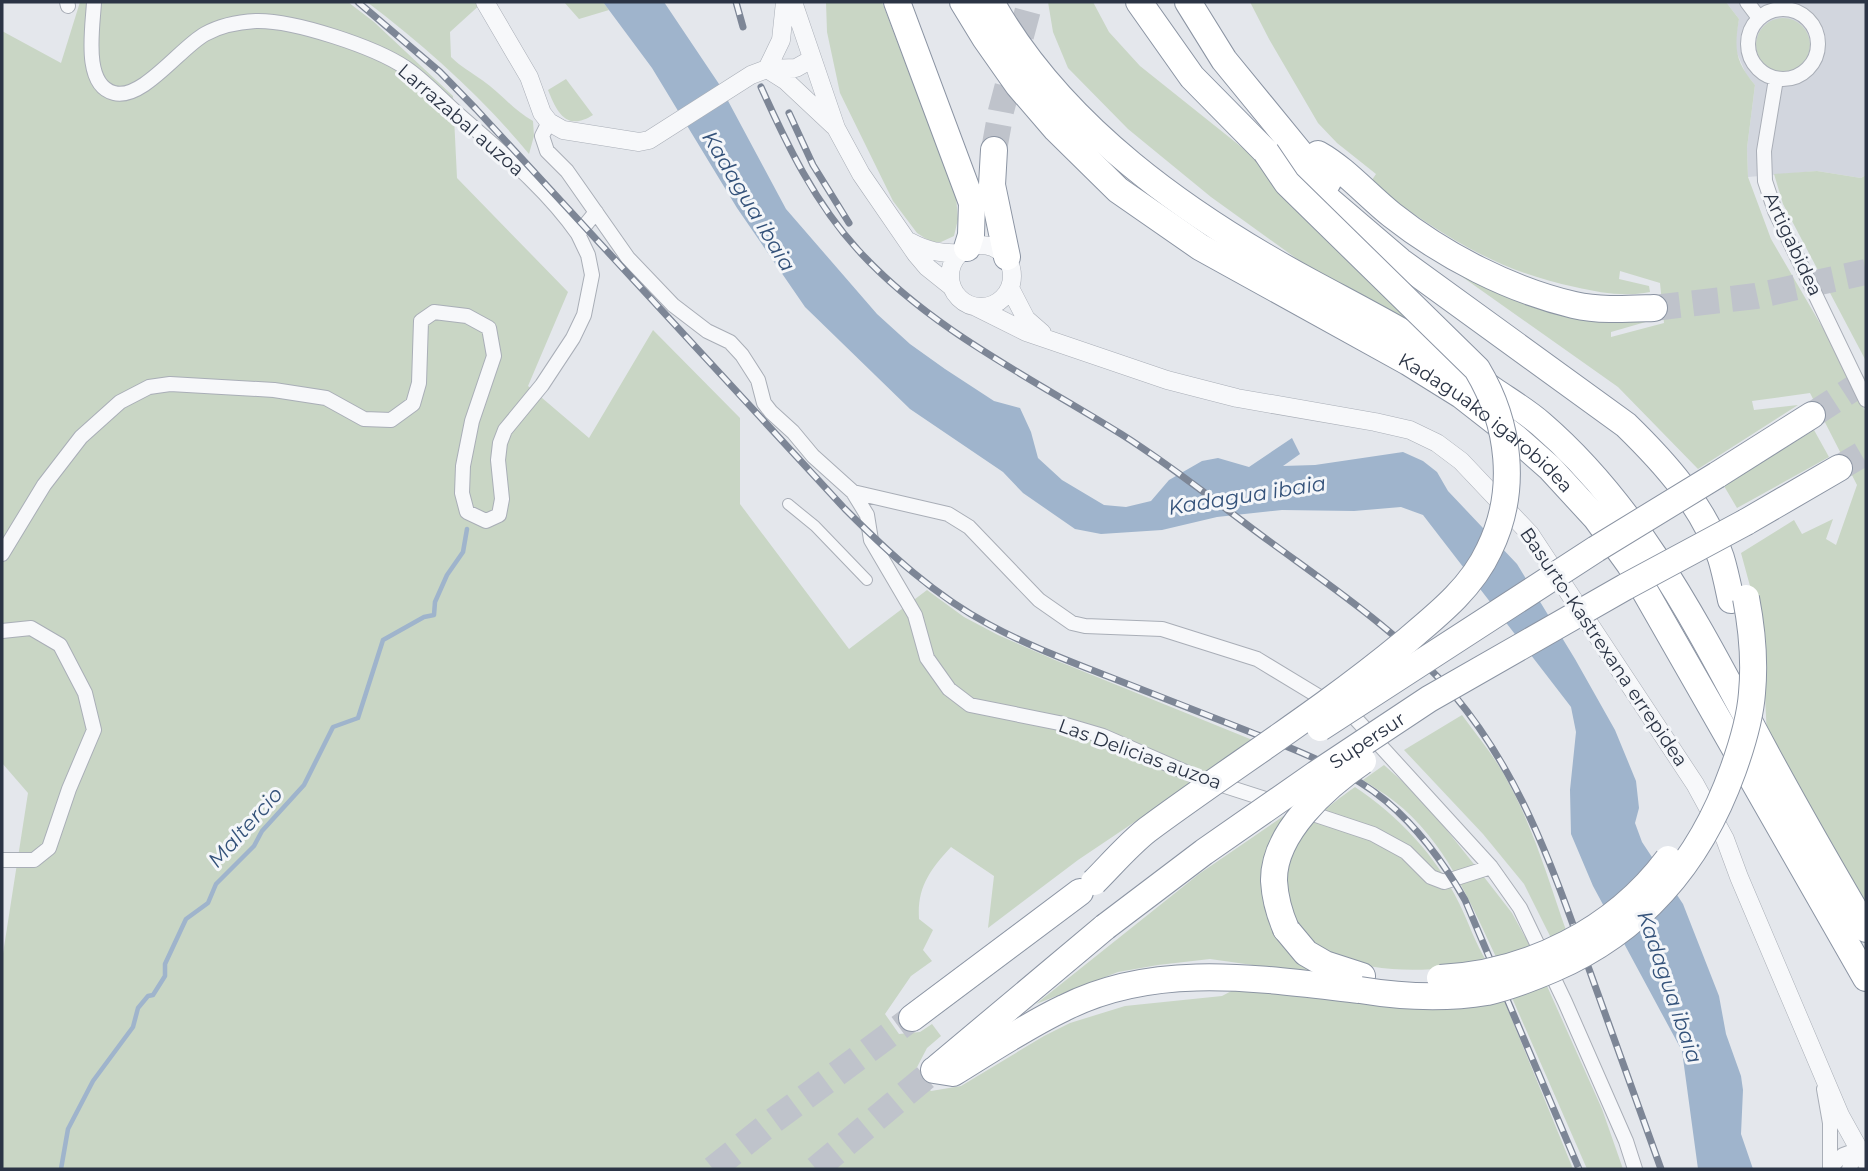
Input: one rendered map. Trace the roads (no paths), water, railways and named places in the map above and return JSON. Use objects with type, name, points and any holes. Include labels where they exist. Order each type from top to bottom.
[{"type":"highway","points":[[897,2],[972,203],[971,235],[963,251]]},
{"type":"highway","points":[[945,2],[1012,99],[1082,172],[1118,190]]},
{"type":"highway","name":"Kadaguako igarobidea","points":[[963,2],[1018,85],[1056,129],[1118,190],[1200,247],[1408,362],[1461,396],[1550,468],[1596,519],[1630,565],[1866,978]]},
{"type":"highway","name":"Kadaguako igarobidea","points":[[991,2],[1034,69],[1066,104],[1139,170],[1269,259],[1463,368],[1518,405],[1567,449],[1628,518],[1668,576],[1707,641],[1750,724],[1866,929]]},
{"type":"highway","points":[[1011,2],[1049,62],[1104,139]]},
{"type":"highway","points":[[1139,2],[1192,77],[1266,152],[1304,179],[1400,261],[1578,380]]},
{"type":"highway","points":[[1188,2],[1224,60],[1314,170],[1385,232],[1578,380],[1657,455],[1700,514],[1739,599],[1737,678],[1724,752],[1701,810],[1656,875],[1599,925],[1554,951],[1506,969],[1457,977],[1361,983],[1306,953],[1286,929],[1277,908],[1274,878],[1279,852],[1291,828],[1317,799],[1359,763],[1471,691],[1517,650]]},
{"type":"highway","points":[[1288,138],[1323,158],[1394,217],[1469,264],[1521,288],[1575,305],[1616,310],[1654,308]]},
{"type":"highway","points":[[994,150],[992,185],[1007,257]]},
{"type":"highway","points":[[1087,887],[1145,832],[1352,685],[1441,612],[1483,561],[1502,514],[1508,468],[1504,438],[1493,399],[1477,369],[1287,183],[1266,152]]},
{"type":"highway","name":"Supersur","points":[[912,1018],[1087,887],[1272,759],[1596,549],[1812,415]]},
{"type":"highway","name":"Supersur","points":[[1361,983],[1193,976],[1149,982],[1106,992],[1065,1007],[953,1073],[934,1070],[1105,927],[1204,852],[1316,774],[1429,699],[1839,468]]},
{"type":"street","name":"Larrazabal auzoa","points":[[94,2],[91,57],[96,77],[106,89],[115,94],[128,93],[142,86],[203,35],[231,23],[283,23],[378,52],[408,69],[509,160],[565,215],[578,234]]},
{"type":"street","points":[[485,2],[529,77],[542,113],[549,122],[563,130],[639,142],[649,140],[759,72],[781,40],[785,2]]},
{"type":"street","points":[[793,2],[836,128],[861,174],[898,230],[927,267],[966,303],[976,307],[996,304],[1010,288],[1012,267],[1007,257],[992,246],[984,244],[941,254],[923,249],[907,240]]},
{"type":"street","points":[[1747,2],[1759,18]]},
{"type":"street","points":[[1781,8],[1793,10],[1812,23],[1817,33],[1818,50],[1809,68],[1788,79],[1776,79],[1758,68],[1748,48],[1753,27],[1759,18],[1769,11],[1781,8]]},
{"type":"street","points":[[759,72],[796,68],[812,59]]},
{"type":"street","points":[[759,72],[786,81],[836,128]]},
{"type":"street","name":"Artigabidea","points":[[1776,79],[1764,151],[1765,181],[1775,211],[1866,400]]},
{"type":"street","name":"Las Delicias auzoa","points":[[549,122],[542,136],[547,151],[567,171],[628,258],[673,305],[707,331],[730,342],[736,348],[758,380],[764,403],[771,412],[829,472],[853,492],[867,515],[871,540],[915,615],[928,658],[948,689],[970,705],[1059,723],[1103,736],[1197,777],[1373,834],[1406,852],[1431,877],[1444,882],[1491,867]]},
{"type":"street","points":[[2,554],[44,485],[81,437],[120,402],[149,387],[170,384],[274,390],[326,398],[363,419],[391,420],[413,404],[419,383],[421,321],[434,312],[467,316],[489,328],[494,356],[472,421],[463,466],[462,493],[467,512],[486,521],[499,515],[502,499],[498,460],[500,443],[505,430],[542,385],[573,338],[584,315],[592,275],[588,255],[578,234],[596,212]]},
{"type":"street","points":[[952,288],[951,269],[963,251]]},
{"type":"street","name":"Basurto-Kastrexana errepidea","points":[[1010,288],[1026,319],[1053,341]]},
{"type":"street","name":"Basurto-Kastrexana errepidea","points":[[976,307],[1009,325],[1167,380],[1237,398],[1410,430],[1437,443],[1461,461],[1530,534],[1695,784],[1725,839],[1840,1115],[1862,1155]]},
{"type":"street","name":"Las Delicias auzoa","points":[[853,492],[948,514],[969,527],[1039,600],[1072,623],[1085,626],[1162,629],[1257,659],[1356,719],[1491,867],[1520,908],[1565,1002],[1626,1141],[1635,1169]]},
{"type":"street","points":[[788,504],[815,526],[867,580]]},
{"type":"street","points":[[2,631],[30,628],[60,645],[85,693],[94,730],[69,789],[49,849],[34,860],[2,860]]},
{"type":"street","points":[[1819,1064],[1830,1123],[1830,1168]]},
{"type":"street","points":[[1830,1168],[1843,1155],[1862,1155]]},
{"type":"street","points":[[1849,1169],[1862,1155]]},
{"type":"water","name":"Kadagua ibaia","points":[[603,2],[664,2],[719,84],[786,209],[877,314],[910,344],[945,369],[994,401],[1020,408],[1031,432],[1038,458],[1062,480],[1104,505],[1126,507],[1151,501],[1169,480],[1202,461],[1218,458],[1249,467],[1292,438],[1300,454],[1283,466],[1315,465],[1403,452],[1423,461],[1437,472],[1448,491],[1517,564],[1615,730],[1636,781],[1639,808],[1635,823],[1642,842],[1683,904],[1719,996],[1726,1034],[1741,1076],[1741,1134],[1753,1169],[1698,1169],[1682,1051],[1593,886],[1571,834],[1570,790],[1576,732],[1571,707],[1423,515],[1401,507],[1354,511],[1282,510],[1217,517],[1162,530],[1101,534],[1075,529],[1023,493],[1003,472],[910,409],[805,307],[737,208],[652,68]]},
{"type":"waterway","name":"Maltercio","points":[[61,1169],[68,1129],[93,1081],[133,1027],[138,1008],[148,996],[153,995],[165,976],[165,964],[186,919],[208,903],[216,884],[254,846],[262,831],[304,785],[333,727],[358,718],[383,640],[424,617],[434,615],[435,602],[447,575],[463,552],[467,529]]},
{"type":"tunnel","points":[[994,150],[1001,111],[1030,2]]},
{"type":"tunnel","points":[[1654,308],[1756,296],[1866,272]]},
{"type":"tunnel","points":[[1812,415],[1866,380]]},
{"type":"tunnel","points":[[1839,468],[1866,452]]},
{"type":"tunnel","points":[[713,1169],[912,1018]]},
{"type":"tunnel","points":[[816,1169],[934,1070]]},
{"type":"railway","points":[[358,2],[440,72],[845,509],[932,587],[970,613],[1031,645],[1318,760],[1370,789],[1398,812],[1430,847],[1465,900],[1579,1169]]},
{"type":"railway","points":[[736,2],[743,27]]},
{"type":"railway","points":[[761,87],[792,152],[828,213],[858,250],[887,279],[983,351],[1121,434],[1177,472],[1366,613],[1412,652],[1454,695],[1499,758],[1534,826],[1563,897],[1661,1169]]},
{"type":"railway","points":[[789,113],[813,165],[849,223]]}]
